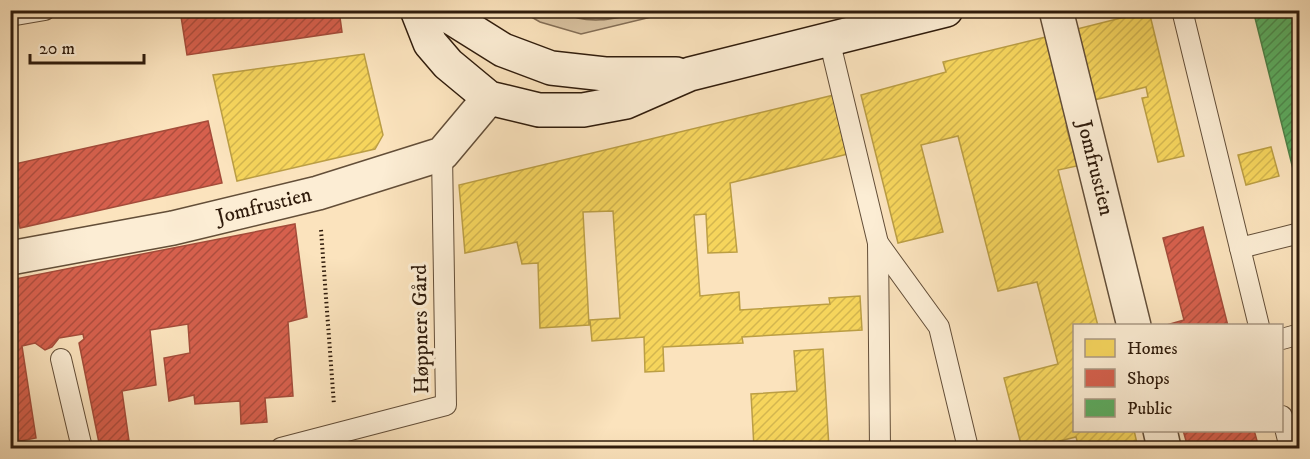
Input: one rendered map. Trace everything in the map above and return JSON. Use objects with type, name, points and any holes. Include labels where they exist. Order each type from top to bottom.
[{"type":"street","points":[[417,10],[430,44],[448,64],[489,98],[539,110],[583,110],[626,102],[690,74],[946,10]]},
{"type":"street","points":[[439,10],[503,50],[551,69],[605,74],[690,74]]},
{"type":"street","name":"Jomfrustien","points":[[1056,10],[1134,324]]},
{"type":"street","points":[[442,154],[489,98]]},
{"type":"street","name":"Jomfrustien","points":[[10,258],[173,228],[318,193],[442,154]]},
{"type":"street","points":[[1160,432],[1164,448]]},
{"type":"lane","points":[[10,16],[45,10]]},
{"type":"lane","points":[[1182,10],[1259,324]]},
{"type":"lane","points":[[829,39],[878,243],[880,448]]},
{"type":"lane","name":"Høppners Gård","points":[[281,448],[446,405],[442,154]]},
{"type":"lane","points":[[1240,248],[1299,233]]},
{"type":"lane","points":[[878,243],[939,327],[968,448]]},
{"type":"lane","points":[[1283,338],[1299,334]]},
{"type":"lane","points":[[61,359],[81,448]]},
{"type":"lane","points":[[1283,423],[1290,448]]},
{"type":"path","points":[[318,193],[337,433]]},
{"type":"shaded area","points":[[521,11],[676,11],[581,34],[540,22]]},
{"type":"shaded area","points":[[561,11],[647,11],[592,20],[571,16]]},
{"type":"building: Homes","points":[[1149,11],[1184,156],[1158,162],[1142,98],[1148,97],[1146,87],[1090,101],[1073,30]]},
{"type":"building: Homes","points":[[1054,35],[1076,123],[1066,126],[1070,141],[1080,138],[1086,164],[1058,170],[1097,324],[1073,324],[1073,432],[1134,432],[1138,448],[1079,448],[1076,437],[1022,448],[1004,378],[1058,364],[1037,282],[998,291],[958,136],[921,145],[943,232],[898,243],[861,95],[946,72],[943,62]]},
{"type":"building: Homes","points":[[364,54],[383,135],[375,149],[237,181],[213,75]]},
{"type":"building: Homes","points":[[834,95],[848,154],[730,183],[737,252],[708,253],[706,214],[694,215],[700,296],[739,292],[740,310],[830,304],[829,298],[860,296],[862,330],[742,337],[743,343],[663,347],[664,371],[645,372],[644,337],[592,341],[590,320],[620,318],[613,211],[583,212],[589,325],[540,328],[538,263],[522,264],[517,242],[465,253],[459,185]]},
{"type":"building: Homes","points":[[1271,147],[1279,176],[1246,185],[1238,155]]},
{"type":"building: Homes","points":[[823,349],[829,448],[754,448],[751,394],[797,391],[794,351]]},
{"type":"building: Shops","points":[[180,10],[339,10],[342,32],[187,55]]},
{"type":"building: Shops","points":[[208,121],[222,183],[20,228],[10,185],[10,165]]},
{"type":"building: Shops","points":[[295,224],[307,317],[288,322],[293,396],[265,398],[267,422],[241,424],[240,401],[195,404],[194,395],[169,401],[164,358],[190,353],[188,324],[150,330],[156,385],[122,391],[130,448],[100,448],[79,343],[84,339],[83,334],[59,338],[52,347],[45,350],[35,343],[22,346],[36,438],[10,443],[10,280]]},
{"type":"building: Shops","points":[[1203,227],[1227,324],[1170,324],[1184,320],[1163,238]]},
{"type":"building: Shops","points":[[1184,432],[1255,432],[1259,448],[1188,448]]},
{"type":"building: Public","points":[[1253,10],[1300,10],[1300,171],[1294,173]]}]
